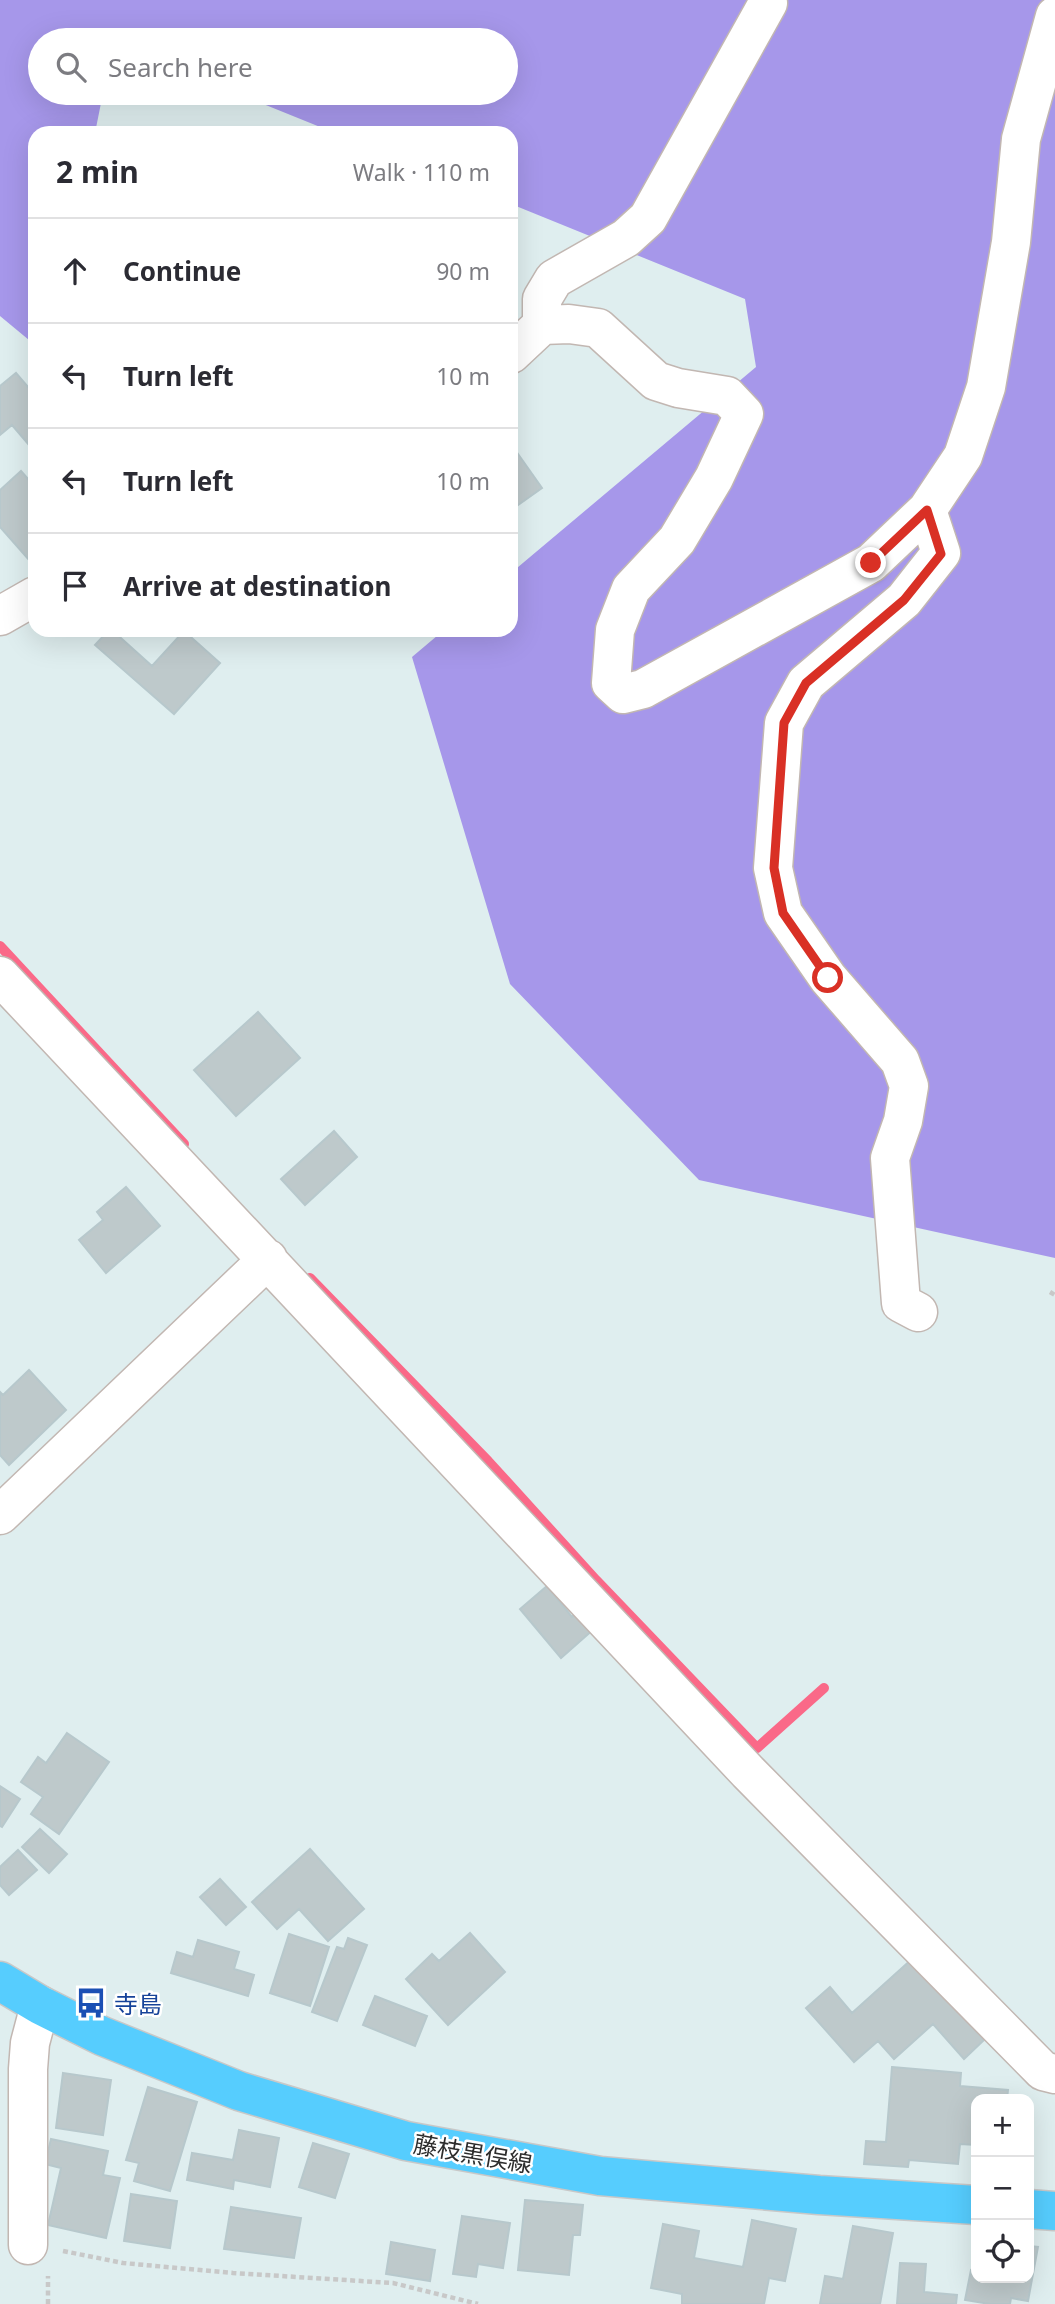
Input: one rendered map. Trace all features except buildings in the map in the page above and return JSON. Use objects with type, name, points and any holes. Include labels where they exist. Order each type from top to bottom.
[{"type":"main road","name":"藤枝黒俣線","points":[[0,1981],[40,2005],[102,2036],[239,2091],[406,2141],[600,2176],[971,2205]]},
{"type":"main road","points":[[1034,2209],[1055,2211]]},
{"type":"street","points":[[542,325],[542,299],[554,279],[626,238],[648,218],[768,3]]},
{"type":"street","points":[[518,348],[542,325],[569,324],[598,328],[656,381],[678,388],[727,396],[744,414],[714,478],[677,540],[631,589],[615,631],[611,684],[623,694],[643,689],[871,563],[927,510],[963,456],[986,387],[1011,242],[1021,139],[1055,16]]},
{"type":"street","points":[[918,1312],[901,1303],[890,1158],[903,1121],[909,1086],[900,1061],[828,978],[783,913],[774,868],[784,723],[806,683],[904,600],[941,554],[927,510]]},
{"type":"street","points":[[0,615],[28,600]]},
{"type":"street","points":[[0,976],[748,1772],[1043,2071],[1055,2074]]},
{"type":"street","points":[[0,1515],[268,1259]]},
{"type":"street","points":[[29,2245],[28,2069],[30,2043],[40,2005]]},
{"type":"path","points":[[29,2245],[123,2263],[393,2283],[478,2304]]},
{"type":"shaded area","points":[[0,0],[1055,0],[1055,1258],[699,1180],[510,984],[412,657],[436,637],[518,637],[518,567],[756,367],[745,299],[518,207],[518,126],[318,126],[266,105],[518,105],[518,28],[28,28],[28,105],[101,105],[96,126],[28,126],[28,339],[0,316]]},
{"type":"waterway","points":[[0,946],[184,1144]]},
{"type":"waterway","points":[[310,1278],[488,1461],[596,1580],[757,1748],[824,1688]]},
{"type":"place","name":"寺島","points":[[91,2003]]},
{"type":"route","points":[[828,978],[783,913],[774,868],[784,723],[806,683],[904,600],[941,554],[927,510],[871,563]]}]
